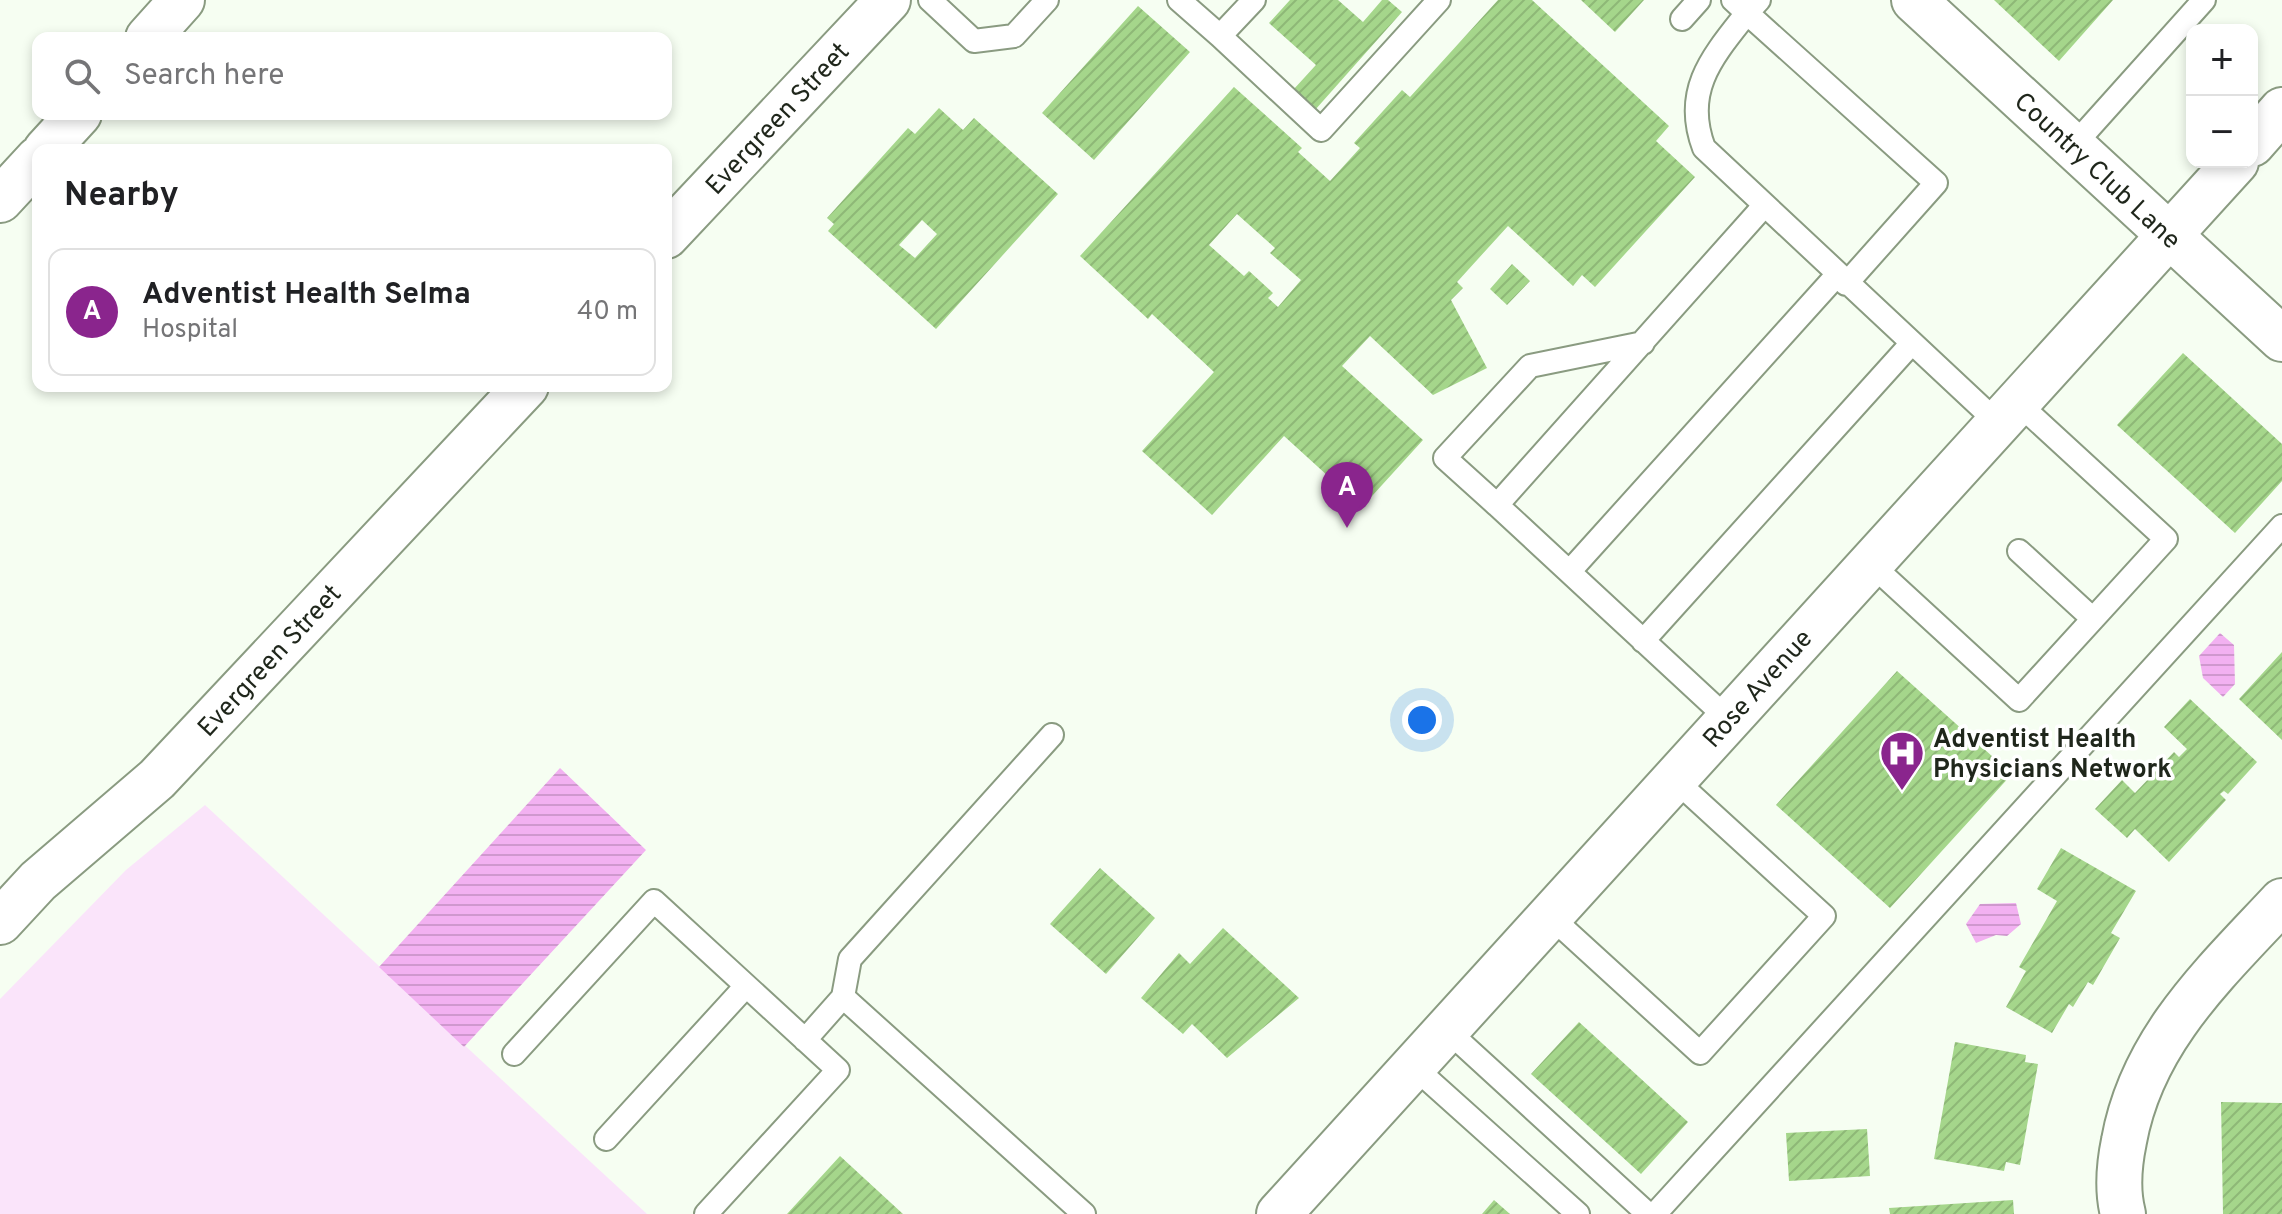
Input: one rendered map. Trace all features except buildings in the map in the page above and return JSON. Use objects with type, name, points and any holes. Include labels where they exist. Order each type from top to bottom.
[{"type":"street","points":[[153,32],[182,0]]},
{"type":"street","name":"Evergreen Street","points":[[672,230],[888,0]]},
{"type":"street","name":"Country Club Lane","points":[[1921,2],[2170,238],[2282,339]]},
{"type":"street","points":[[2258,137],[2282,110]]},
{"type":"street","points":[[52,144],[74,120]]},
{"type":"street","points":[[0,200],[32,165]]},
{"type":"street","name":"Rose Avenue","points":[[1279,1214],[2231,168]]},
{"type":"street","name":"Evergreen Street","points":[[0,922],[38,881],[157,779],[520,392]]},
{"type":"street","points":[[2123,1214],[2119,1165],[2126,1127],[2152,1055],[2200,990],[2282,901]]},
{"type":"lane","points":[[930,0],[974,41],[1014,36],[1047,0]]},
{"type":"lane","points":[[1179,0],[1321,130],[1439,0]]},
{"type":"lane","points":[[1220,36],[1254,0]]},
{"type":"lane","points":[[1682,19],[1699,0]]},
{"type":"lane","points":[[2073,146],[2204,0]]},
{"type":"lane","points":[[1570,571],[1842,280],[1936,183],[1746,4],[1698,87],[1699,136],[1713,161],[1842,280],[1911,344],[2008,414],[2166,539],[2019,700],[1871,564]]},
{"type":"lane","points":[[1497,505],[1763,207]]},
{"type":"lane","points":[[1643,343],[1530,366],[1445,458],[1728,719]]},
{"type":"lane","points":[[1643,641],[1911,344]]},
{"type":"lane","points":[[1655,1214],[2282,526]]},
{"type":"lane","points":[[2019,551],[2093,619]]},
{"type":"lane","points":[[805,1040],[843,997],[850,959],[1052,735]]},
{"type":"lane","points":[[1551,917],[1700,1053],[1824,916],[1674,779]]},
{"type":"lane","points":[[514,1054],[654,901],[838,1070],[706,1214]]},
{"type":"lane","points":[[606,1139],[746,986]]},
{"type":"lane","points":[[843,997],[1084,1214]]},
{"type":"lane","points":[[1448,1031],[1648,1214]]},
{"type":"lane","points":[[1414,1067],[1578,1214]]},
{"type":"shaded area","points":[[2220,633],[2234,645],[2235,684],[2223,697],[2203,678],[2199,656]]},
{"type":"shaded area","points":[[560,768],[646,850],[464,1047],[379,967]]},
{"type":"shaded area","points":[[205,805],[647,1214],[0,1214],[0,999],[126,870]]},
{"type":"shaded area","points":[[2016,903],[2021,924],[2007,936],[1996,935],[1976,943],[1966,924],[1980,904]]},
{"type":"place","name":"Adventist Health Selma","points":[[1347,528]]},
{"type":"place","name":"Adventist Health Physicians Network","points":[[1902,792]]}]
